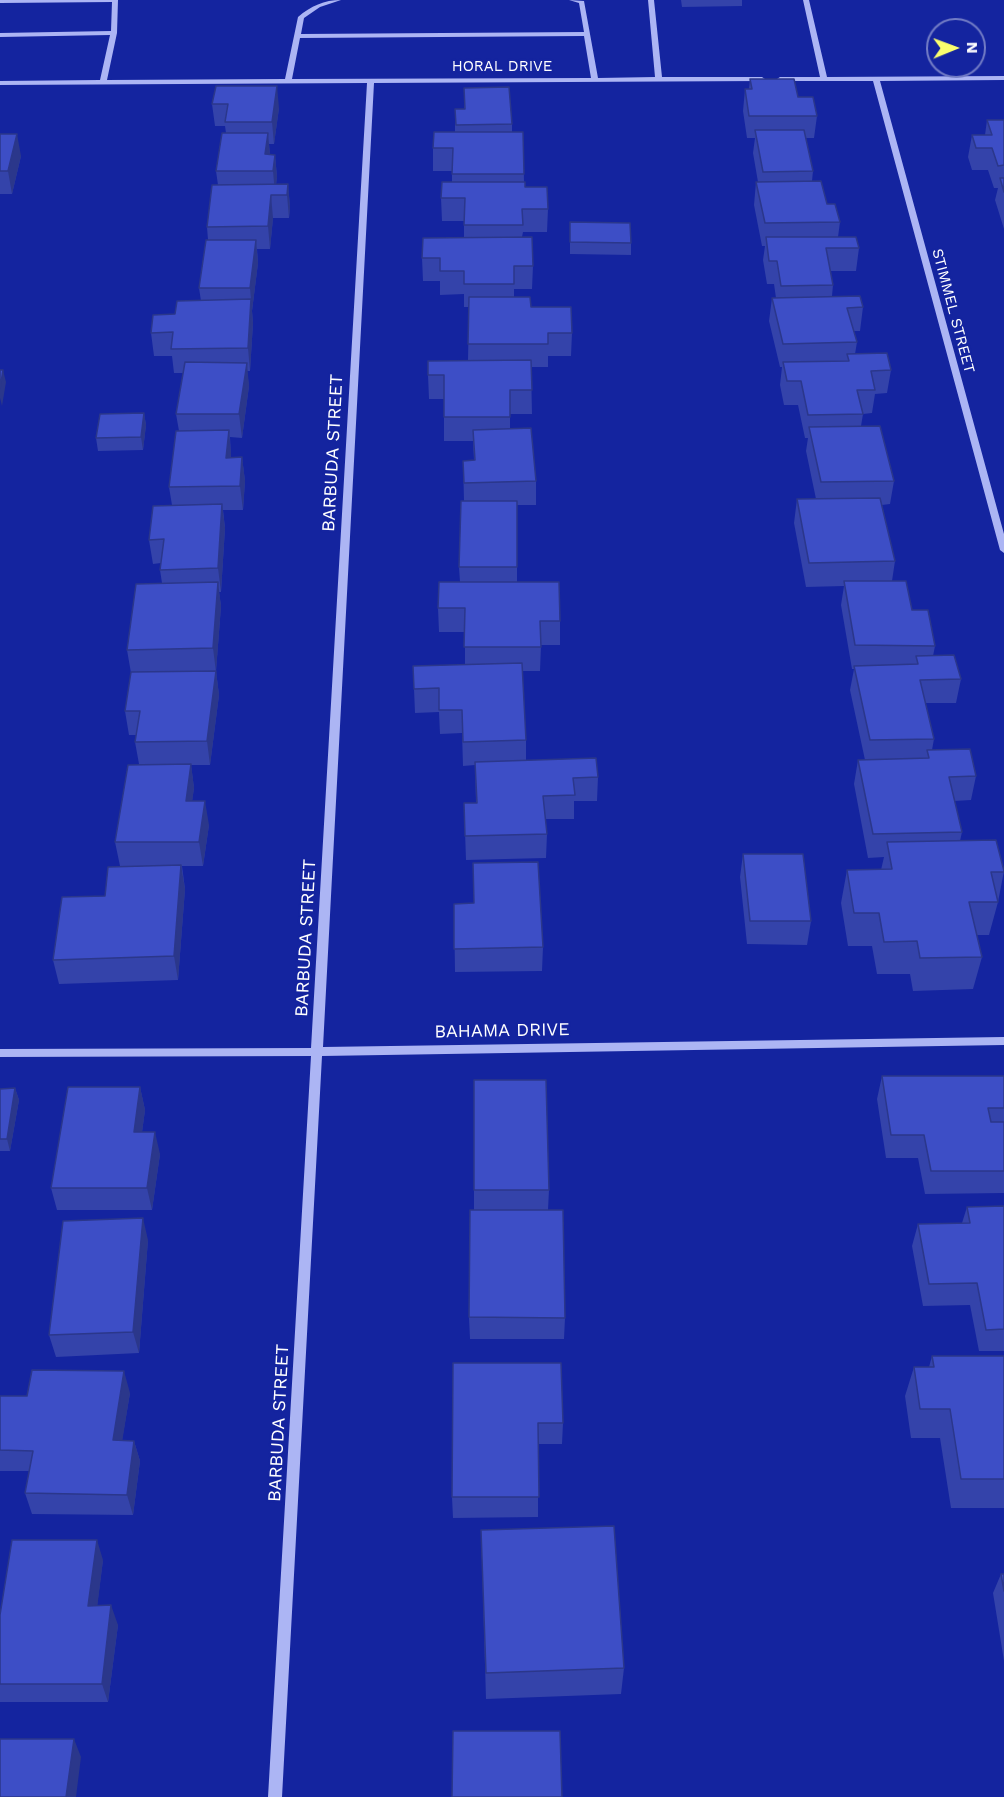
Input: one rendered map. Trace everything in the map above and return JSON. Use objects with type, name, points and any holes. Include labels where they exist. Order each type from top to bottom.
[{"type":"street","points":[[0,1],[111,0]]},
{"type":"street","points":[[103,83],[114,33],[115,0]]},
{"type":"street","points":[[288,81],[301,17],[318,6],[338,0]]},
{"type":"street","points":[[572,0],[582,2],[595,80]]},
{"type":"street","points":[[651,0],[659,80]]},
{"type":"street","points":[[806,0],[824,79]]},
{"type":"street","points":[[0,35],[114,33]]},
{"type":"street","points":[[297,36],[588,34]]},
{"type":"street","name":"STIMMEL STREET","points":[[876,78],[1004,550]]},
{"type":"street","points":[[777,79],[1004,78]]},
{"type":"street","name":"HORAL DRIVE","points":[[0,83],[765,79]]},
{"type":"street","name":"BARBUDA STREET","points":[[275,1797],[371,81]]},
{"type":"street","name":"BAHAMA DRIVE","points":[[0,1053],[316,1052],[1004,1041]]},
{"type":"building","points":[[750,79],[794,79],[798,97],[813,97],[817,116],[749,116],[745,89],[752,89]]},
{"type":"building","points":[[216,86],[277,86],[272,122],[225,122],[228,104],[212,104]]},
{"type":"building","points":[[509,87],[512,124],[456,125],[455,109],[465,109],[464,88]]},
{"type":"building","points":[[987,120],[1004,120],[1004,165],[998,166],[992,148],[976,148],[972,135],[992,135]]},
{"type":"building","points":[[755,130],[804,130],[813,171],[763,172]]},
{"type":"building","points":[[434,132],[523,132],[524,174],[452,174],[453,148],[433,148]]},
{"type":"building","points":[[222,133],[268,133],[265,154],[275,155],[273,171],[216,171]]},
{"type":"building","points":[[0,134],[17,134],[8,171],[0,171]]},
{"type":"building","points":[[1000,178],[1004,178],[1004,192]]},
{"type":"building","points":[[821,181],[827,204],[835,204],[840,222],[765,223],[756,182]]},
{"type":"building","points":[[442,182],[525,182],[525,187],[547,187],[548,209],[522,209],[523,225],[464,225],[465,198],[441,198]]},
{"type":"building","points":[[288,184],[287,195],[271,195],[268,226],[207,227],[212,185]]},
{"type":"building","points":[[570,222],[630,223],[631,243],[570,242]]},
{"type":"building","points":[[532,237],[533,266],[514,266],[514,284],[464,284],[464,271],[440,271],[440,258],[422,258],[423,238]]},
{"type":"building","points":[[766,237],[856,237],[859,248],[826,248],[833,285],[781,286],[777,261],[769,261]]},
{"type":"building","points":[[206,240],[256,240],[250,288],[199,288]]},
{"type":"building","points":[[860,296],[863,307],[847,308],[857,342],[783,344],[772,298]]},
{"type":"building","points":[[469,297],[530,297],[531,307],[571,307],[572,333],[548,333],[548,344],[468,344]]},
{"type":"building","points":[[251,299],[248,348],[171,349],[173,332],[151,333],[153,315],[175,314],[177,301]]},
{"type":"building","points":[[887,353],[891,370],[871,371],[875,390],[857,390],[863,414],[808,415],[801,381],[787,381],[783,362],[849,361],[847,354]]},
{"type":"building","points":[[531,360],[532,390],[510,390],[510,417],[444,417],[444,375],[428,375],[428,361]]},
{"type":"building","points":[[185,362],[247,363],[239,414],[176,414]]},
{"type":"building","points":[[0,370],[3,370],[0,389]]},
{"type":"building","points":[[144,413],[141,437],[96,438],[100,414]]},
{"type":"building","points":[[880,426],[894,481],[821,482],[809,427]]},
{"type":"building","points":[[531,428],[536,481],[464,483],[463,461],[475,460],[473,430]]},
{"type":"building","points":[[229,430],[226,458],[242,457],[240,486],[169,487],[176,431]]},
{"type":"building","points":[[880,498],[895,561],[809,563],[797,499]]},
{"type":"building","points":[[461,501],[517,501],[517,567],[459,567]]},
{"type":"building","points":[[222,504],[218,568],[160,570],[164,539],[149,540],[153,506]]},
{"type":"building","points":[[844,581],[906,581],[912,610],[928,610],[935,646],[855,645]]},
{"type":"building","points":[[218,582],[213,648],[127,650],[136,584]]},
{"type":"building","points":[[439,582],[559,582],[560,621],[540,621],[541,647],[464,647],[465,608],[438,608]]},
{"type":"building","points":[[954,655],[961,679],[920,680],[934,739],[870,740],[854,666],[918,664],[916,656]]},
{"type":"building","points":[[522,663],[526,740],[463,742],[462,710],[439,710],[439,688],[414,689],[413,666]]},
{"type":"building","points":[[216,671],[207,741],[135,742],[140,711],[125,711],[131,672]]},
{"type":"building","points":[[970,749],[976,776],[949,777],[962,832],[873,834],[858,760],[929,758],[927,750]]},
{"type":"building","points":[[596,758],[598,777],[573,778],[575,795],[543,796],[547,834],[465,836],[464,803],[477,803],[475,762]]},
{"type":"building","points":[[191,764],[186,801],[205,801],[199,842],[115,842],[128,765]]},
{"type":"building","points":[[996,840],[1004,871],[991,872],[998,902],[969,902],[982,957],[920,958],[917,941],[884,942],[879,913],[854,913],[847,870],[892,869],[887,842]]},
{"type":"building","points":[[743,854],[803,854],[811,921],[750,921]]},
{"type":"building","points":[[538,862],[543,947],[454,949],[454,904],[474,903],[473,863]]},
{"type":"building","points":[[181,865],[174,956],[53,960],[62,897],[105,896],[108,867]]},
{"type":"building","points":[[882,1076],[1004,1076],[1004,1108],[988,1108],[991,1122],[1004,1122],[1004,1171],[931,1171],[924,1135],[891,1135]]},
{"type":"building","points":[[474,1080],[546,1080],[549,1190],[474,1190]]},
{"type":"building","points":[[68,1087],[140,1087],[134,1132],[155,1132],[147,1188],[51,1188]]},
{"type":"building","points":[[15,1088],[7,1139],[0,1139],[0,1089]]},
{"type":"building","points":[[1004,1206],[1004,1329],[986,1330],[977,1283],[929,1284],[918,1224],[970,1223],[967,1207]]},
{"type":"building","points":[[470,1210],[563,1210],[565,1318],[469,1317]]},
{"type":"building","points":[[143,1218],[133,1332],[49,1335],[63,1221]]},
{"type":"building","points":[[932,1356],[1004,1356],[1004,1479],[961,1479],[950,1409],[920,1409],[914,1367],[934,1367]]},
{"type":"building","points":[[453,1363],[561,1363],[563,1423],[538,1423],[539,1497],[452,1497]]},
{"type":"building","points":[[32,1370],[124,1371],[113,1440],[134,1441],[127,1495],[25,1493],[33,1451],[0,1450],[0,1396],[27,1396]]},
{"type":"building","points":[[614,1526],[624,1668],[486,1673],[481,1530]]},
{"type":"building","points":[[12,1540],[97,1540],[88,1606],[111,1605],[102,1684],[0,1684],[0,1615]]},
{"type":"building","points":[[1001,1574],[1004,1574],[1004,1591]]},
{"type":"building","points":[[453,1731],[560,1731],[562,1797],[452,1797]]},
{"type":"building","points":[[0,1739],[74,1739],[66,1797],[0,1797]]}]
